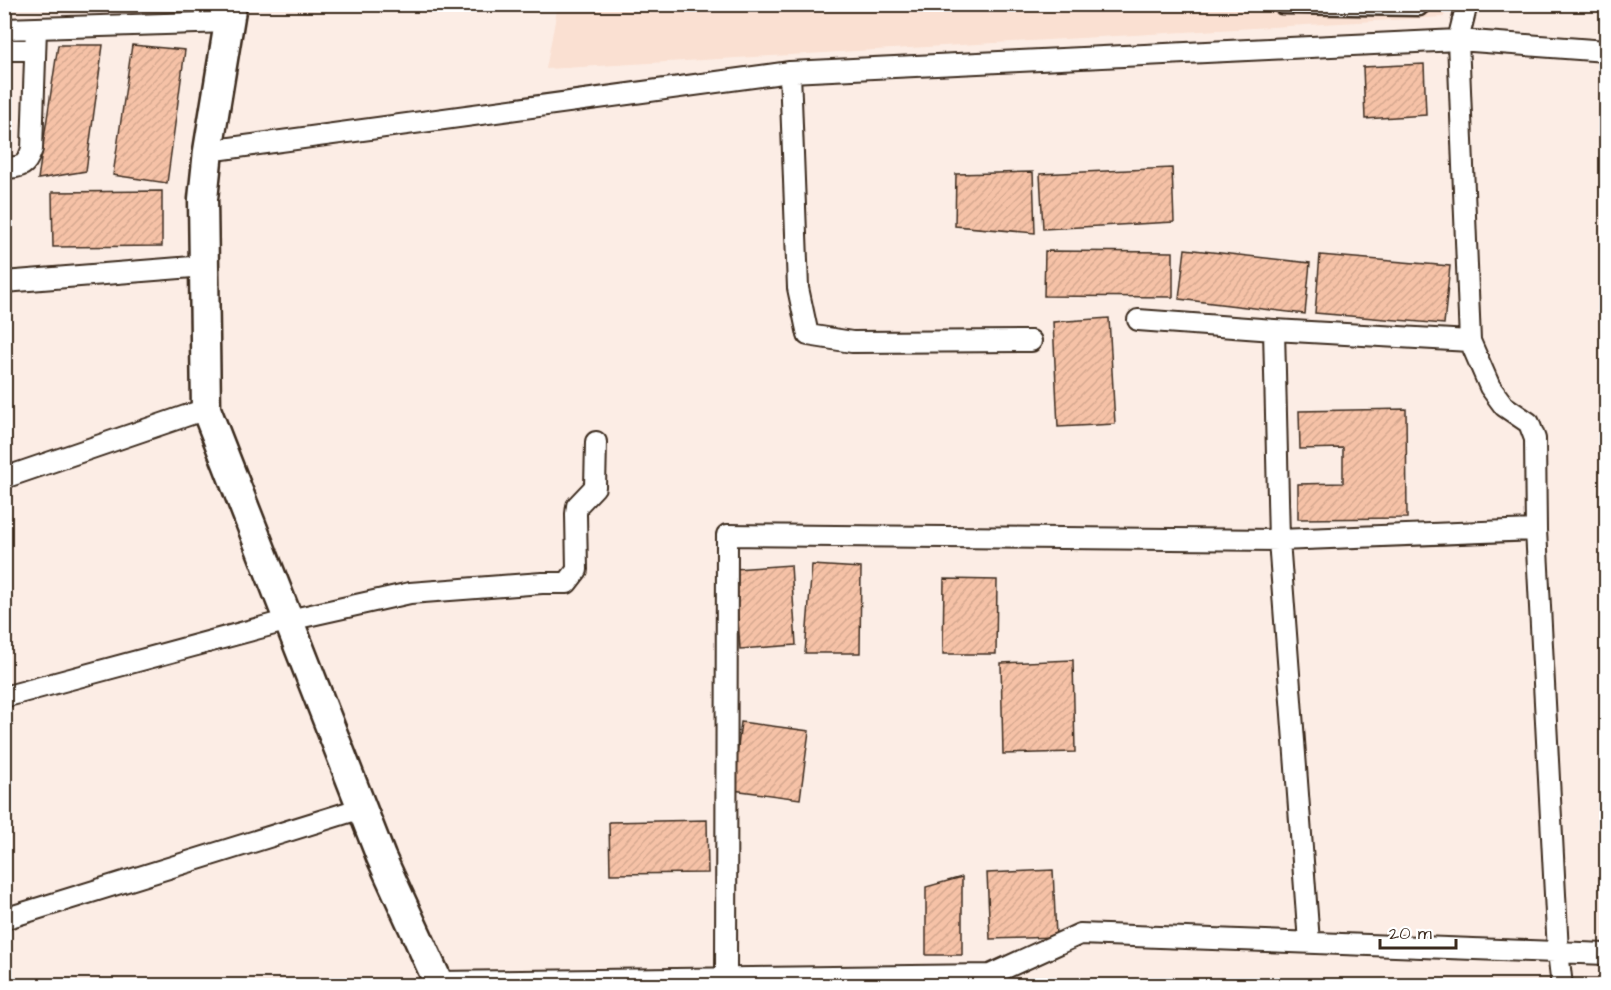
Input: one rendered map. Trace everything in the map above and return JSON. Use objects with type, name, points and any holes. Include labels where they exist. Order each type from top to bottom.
[{"type":"street","points":[[1467,4],[1458,40],[1470,341],[1490,387],[1504,406],[1523,417],[1533,430],[1535,439],[1536,530],[1558,952],[1562,986]]},
{"type":"street","points":[[4,29],[231,13],[208,150],[204,199],[206,409],[381,857],[439,984],[990,975],[1080,934],[1606,954]]},
{"type":"street","points":[[4,168],[21,167],[29,159],[32,149],[36,28]]},
{"type":"street","points":[[208,150],[790,72],[1458,40],[1606,51]]},
{"type":"street","points":[[4,50],[35,50]]},
{"type":"street","points":[[790,72],[798,288],[808,335],[852,342],[1031,341]]},
{"type":"street","points":[[4,282],[204,266]]},
{"type":"street","points":[[1138,320],[1470,341]]},
{"type":"street","points":[[1274,330],[1279,540],[1309,942]]},
{"type":"street","points":[[4,478],[206,409]]},
{"type":"street","points":[[4,697],[289,620],[411,592],[567,583],[577,570],[577,506],[595,487],[596,442]]},
{"type":"street","points":[[726,979],[728,535],[1279,540],[1536,530]]},
{"type":"street","points":[[4,919],[362,808]]},
{"type":"lane","points":[[1277,4],[1281,8],[1420,10],[1427,4]]},
{"type":"shaded area","points":[[558,5],[1446,5],[1444,17],[546,69]]},
{"type":"building","points":[[58,45],[103,45],[86,171],[38,179]]},
{"type":"building","points":[[132,45],[185,50],[167,183],[113,175]]},
{"type":"building","points":[[1424,64],[1426,115],[1365,119],[1363,67]]},
{"type":"building","points":[[1172,168],[1174,222],[1043,229],[1040,174]]},
{"type":"building","points":[[1033,172],[1035,233],[955,226],[956,174]]},
{"type":"building","points":[[162,191],[162,246],[53,247],[52,192]]},
{"type":"building","points":[[1185,249],[1310,263],[1305,314],[1179,299]]},
{"type":"building","points":[[1045,251],[1173,252],[1173,297],[1044,296]]},
{"type":"building","points":[[1320,255],[1450,266],[1444,324],[1315,313]]},
{"type":"building","points":[[1109,318],[1115,424],[1058,427],[1053,322]]},
{"type":"building","points":[[1406,409],[1407,518],[1298,519],[1298,484],[1343,483],[1343,448],[1300,449],[1299,411]]},
{"type":"building","points":[[791,565],[796,645],[740,649],[735,569]]},
{"type":"building","points":[[812,565],[861,568],[860,653],[805,653]]},
{"type":"building","points":[[944,579],[997,580],[996,654],[943,654]]},
{"type":"building","points":[[1073,660],[1075,752],[1003,754],[1001,663]]},
{"type":"building","points":[[741,722],[809,731],[800,799],[733,790]]},
{"type":"building","points":[[707,820],[708,873],[610,874],[609,822]]},
{"type":"building","points":[[1053,870],[1056,937],[990,939],[987,873]]},
{"type":"building","points":[[962,877],[962,955],[926,955],[926,887]]}]
